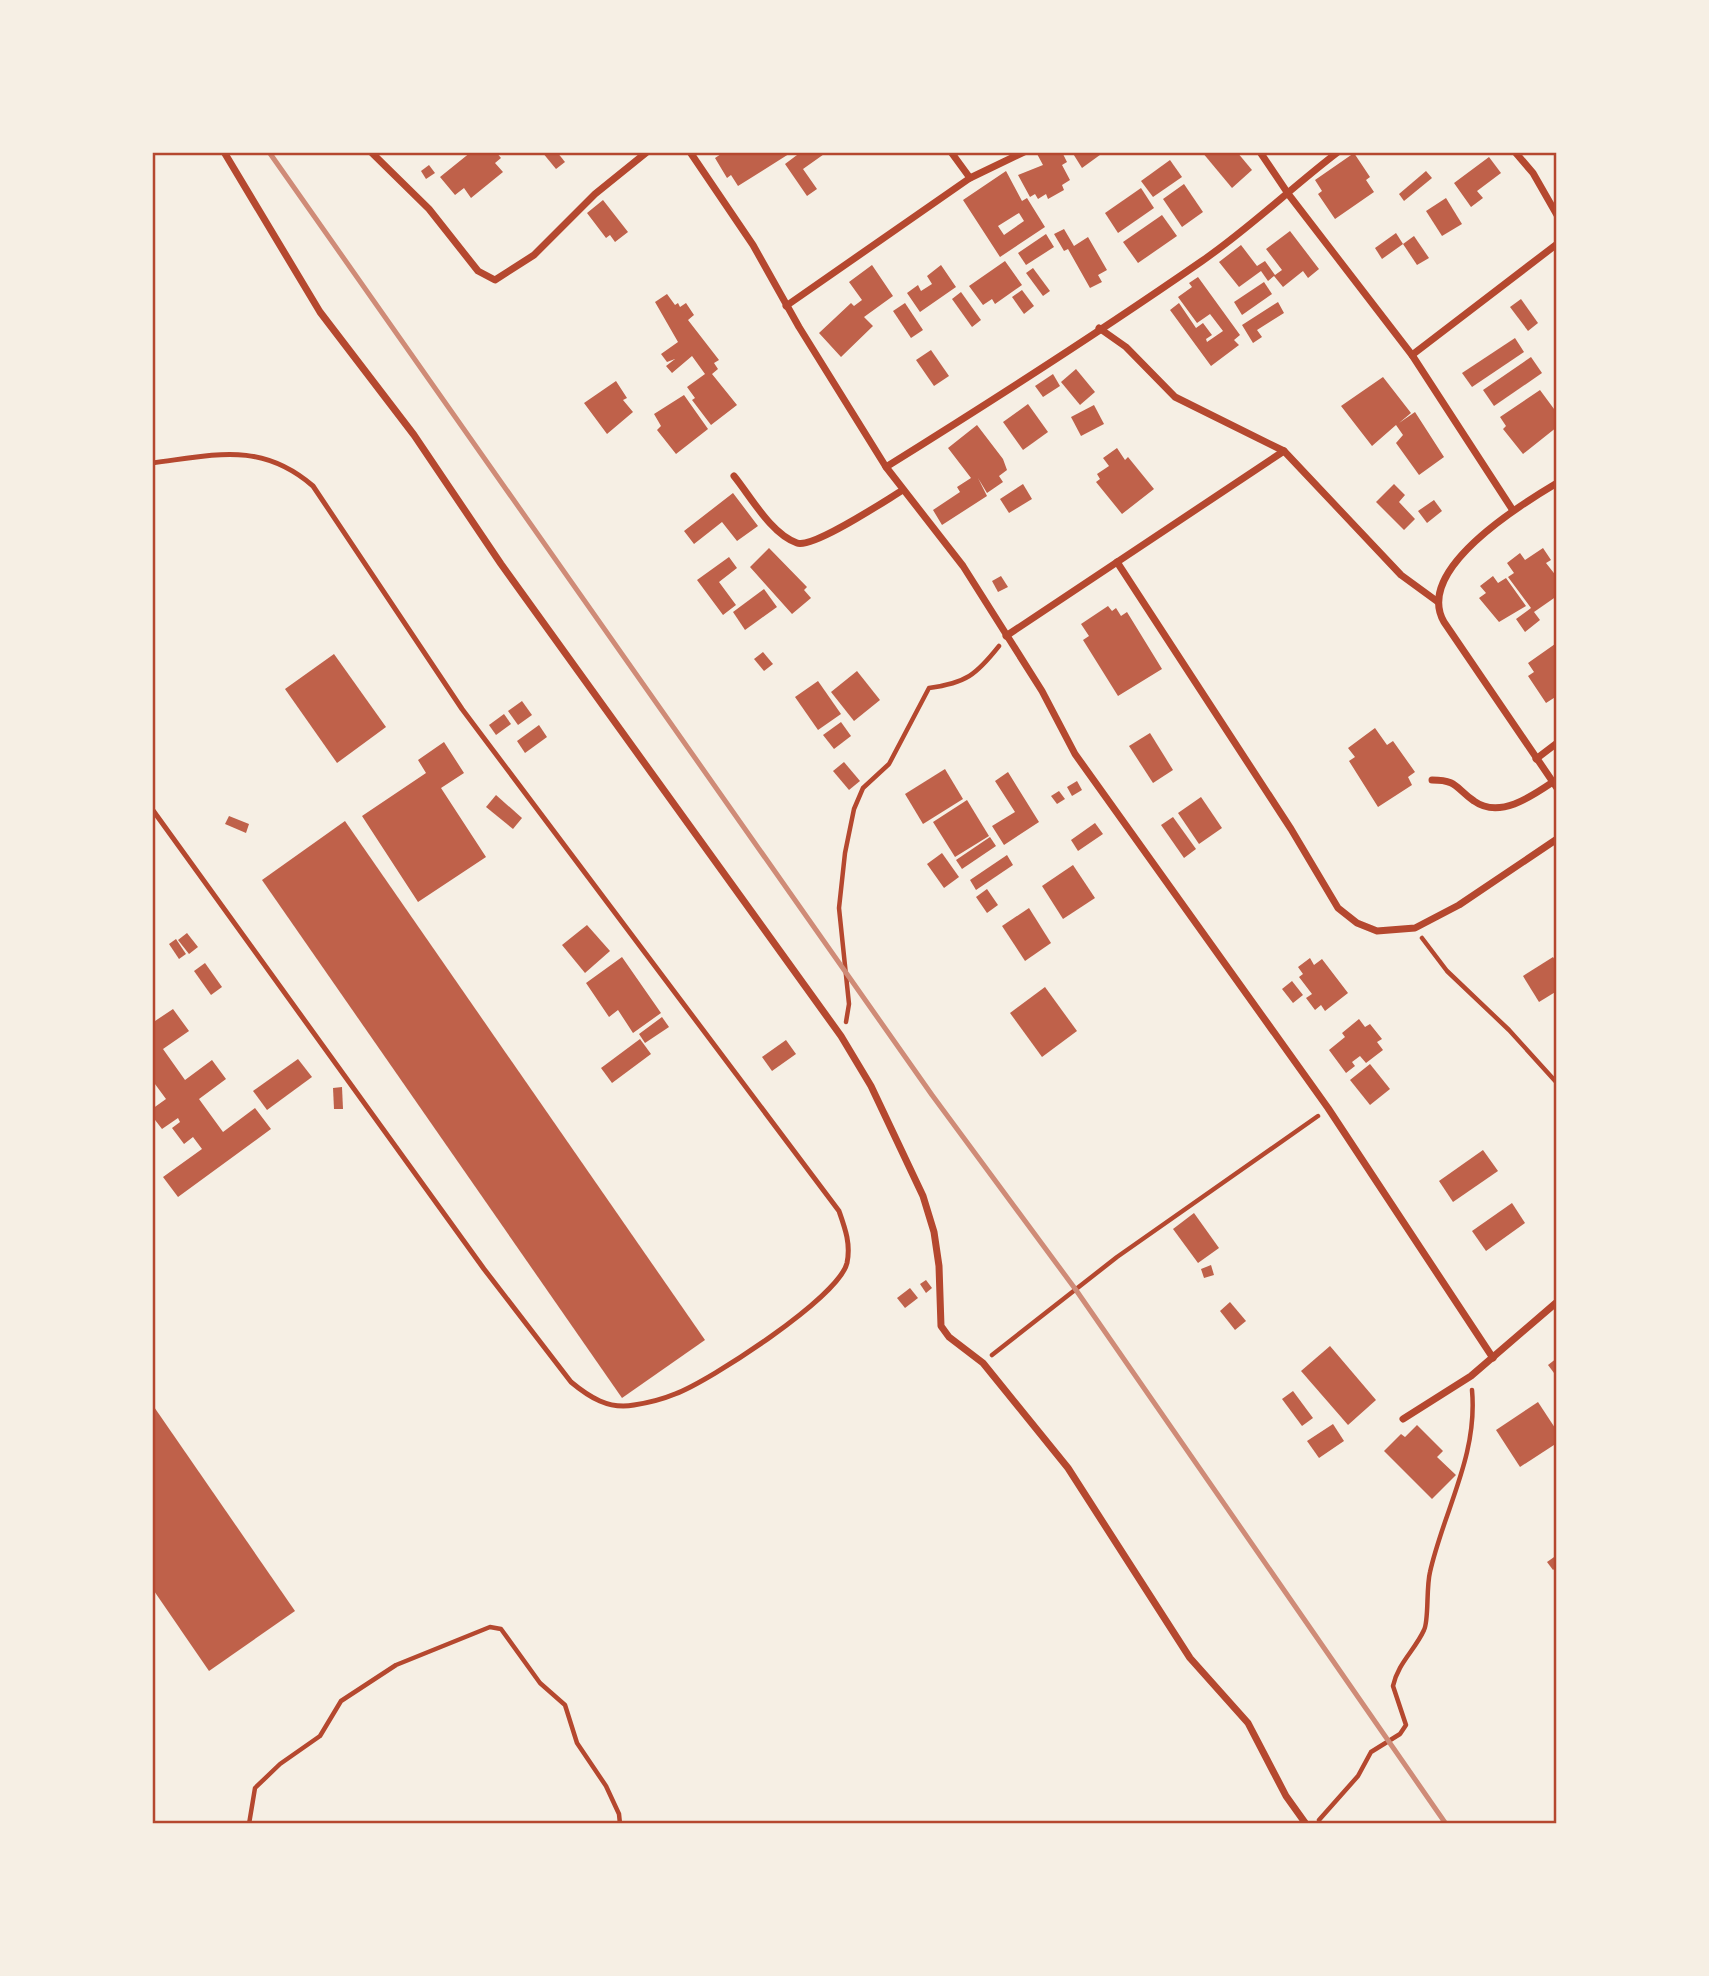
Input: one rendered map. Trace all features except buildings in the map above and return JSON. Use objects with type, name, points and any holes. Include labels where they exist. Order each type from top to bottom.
[{"type":"street","points":[[224,152],[320,312],[414,435],[501,564],[841,1036],[871,1086],[922,1196],[934,1232],[939,1266],[941,1326],[949,1337],[983,1363],[1068,1468],[1190,1658],[1248,1723],[1286,1796],[1306,1824]]},
{"type":"street","points":[[370,152],[429,209],[478,271],[495,280],[534,255],[595,194],[647,152]]},
{"type":"street","points":[[690,152],[753,245],[786,306],[886,467],[963,566],[1042,691],[1075,754],[1328,1108],[1493,1358]]},
{"type":"street","points":[[951,152],[970,178]]},
{"type":"street","points":[[786,306],[970,178],[1024,152]]},
{"type":"street","points":[[1260,152],[1289,195],[1412,355],[1512,509]]},
{"type":"street","points":[[886,467],[1014,387],[1202,261],[1289,195],[1338,152]]},
{"type":"street","points":[[1515,152],[1533,173],[1557,215]]},
{"type":"street","points":[[1412,355],[1557,244]]},
{"type":"street","points":[[1099,328],[1126,347],[1175,397],[1284,452],[1401,575],[1438,602]]},
{"type":"street","points":[[1006,636],[1284,452]]},
{"type":"street","points":[[734,476],[783,534],[798,543],[806,544],[845,526],[903,490]]},
{"type":"street","points":[[1432,780],[1448,780],[1475,803],[1496,809],[1555,785],[1444,622],[1439,613],[1438,602],[1445,578],[1473,544],[1512,509],[1557,484]]},
{"type":"street","points":[[1117,562],[1291,829],[1338,908],[1357,923],[1377,932],[1415,929],[1459,905],[1557,839]]},
{"type":"street","points":[[1536,759],[1557,743]]},
{"type":"street","points":[[1403,1419],[1471,1376],[1557,1302]]},
{"type":"lane","points":[[152,463],[230,453],[257,455],[288,468],[313,486],[462,709],[839,1211],[848,1240],[847,1264],[839,1280],[823,1298],[754,1347],[677,1394],[632,1406],[609,1405],[589,1397],[571,1382],[484,1269],[152,809]]},
{"type":"path","points":[[841,1036],[849,1003],[841,892],[849,831],[859,794],[889,764],[929,688],[961,683],[984,666],[1006,636]]},
{"type":"path","points":[[1415,929],[1447,971],[1509,1030],[1557,1083]]},
{"type":"path","points":[[983,1363],[1117,1257],[1328,1108]]},
{"type":"path","points":[[1316,1824],[1359,1776],[1371,1752],[1400,1734],[1406,1725],[1393,1686],[1405,1657],[1427,1622],[1425,1600],[1431,1569],[1466,1463],[1472,1432],[1471,1376]]},
{"type":"path","points":[[249,1824],[255,1788],[280,1764],[320,1737],[341,1701],[396,1665],[490,1627],[501,1629],[540,1683],[565,1705],[577,1743],[606,1786],[619,1814],[620,1824]]},
{"type":"railway","points":[[269,152],[932,1095],[1076,1290],[1446,1824]]}]
